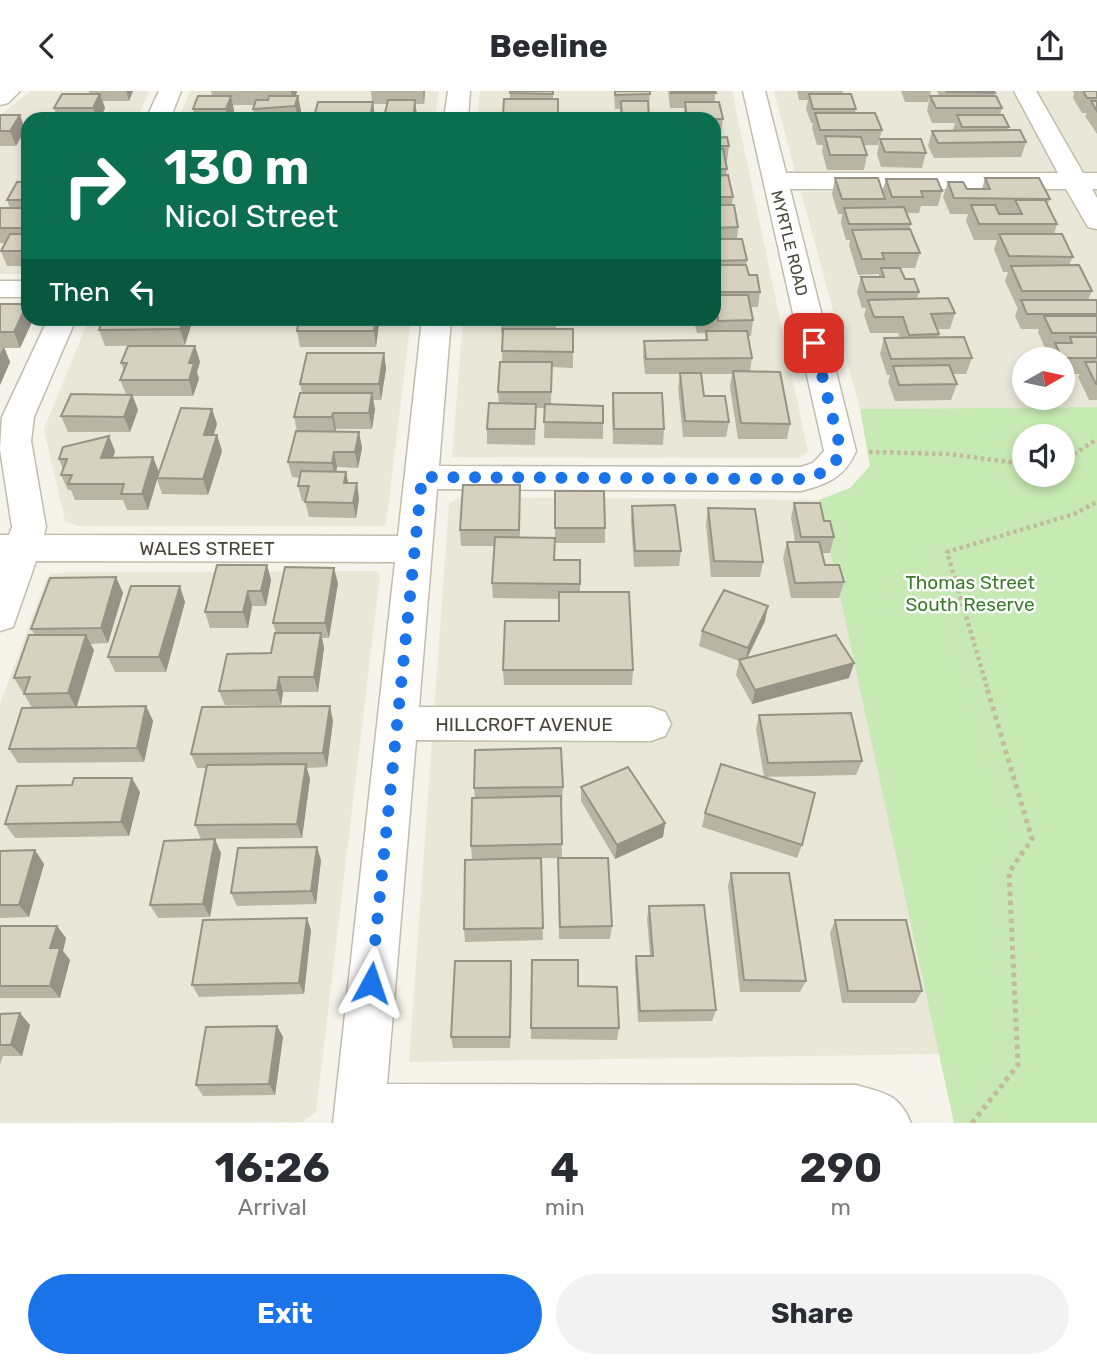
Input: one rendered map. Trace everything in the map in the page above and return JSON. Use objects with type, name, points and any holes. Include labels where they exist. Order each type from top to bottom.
[{"type":"street","points":[[0,98],[9,91]]},
{"type":"street","points":[[161,112],[170,91]]},
{"type":"street","points":[[457,112],[459,91]]},
{"type":"street","name":"MYRTLE ROAD","points":[[754,91],[833,461]]},
{"type":"street","points":[[1024,91],[1086,181],[1097,221]]},
{"type":"street","points":[[775,181],[1086,181]]},
{"type":"street","points":[[0,289],[21,289]]},
{"type":"street","points":[[0,617],[12,548],[29,527],[15,441],[18,417],[59,326]]},
{"type":"street","points":[[436,326],[359,1116],[856,1110],[878,1116],[886,1123]]},
{"type":"street","points":[[422,477],[801,479],[833,461]]},
{"type":"street","name":"WALES STREET","points":[[12,548],[415,549]]},
{"type":"street","name":"HILLCROFT AVENUE","points":[[396,723],[651,724]]},
{"type":"path","points":[[1075,453],[1097,439]]},
{"type":"path","points":[[833,461],[949,454],[1012,462]]},
{"type":"path","points":[[972,1123],[1018,1065],[1009,872],[1032,839],[947,552],[1074,514],[1097,502]]},
{"type":"shaded area","points":[[31,91],[149,91],[140,112],[21,112],[21,274],[0,274],[0,115]]},
{"type":"shaded area","points":[[190,91],[439,91],[436,112],[182,112]]},
{"type":"shaded area","points":[[480,91],[732,91],[808,452],[798,458],[452,457],[462,326],[721,326],[721,112],[478,112]]},
{"type":"shaded area","points":[[774,91],[1097,91],[1097,171],[795,171]]},
{"type":"shaded area","points":[[1097,190],[1097,407],[1075,407],[1075,347],[1012,347],[1012,408],[860,409],[801,192]]},
{"type":"shaded area","points":[[86,326],[410,326],[386,524],[383,526],[77,526],[65,521],[44,429]]},
{"type":"shaded area","points":[[461,497],[819,500],[940,1054],[409,1062],[449,504]]},
{"type":"shaded area","points":[[376,571],[380,575],[316,1112],[303,1122],[0,1123],[0,704],[46,580],[51,574],[71,572]]},
{"type":"green space","name":"Thomas Street South Reserve","points":[[1075,407],[1097,407],[1097,1123],[954,1123],[819,500],[850,488],[870,466],[860,409],[1075,410]]},
{"type":"building","points":[[553,91],[553,94],[510,93]]},
{"type":"building","points":[[615,91],[650,91],[650,94],[615,95]]},
{"type":"building","points":[[715,91],[716,93],[671,93]]},
{"type":"building","points":[[994,91],[995,93],[947,92]]},
{"type":"building","points":[[1083,91],[1097,91],[1097,98],[1087,98]]},
{"type":"building","points":[[62,94],[100,94],[93,108],[54,108]]},
{"type":"building","points":[[809,94],[851,94],[856,109],[813,109]]},
{"type":"building","points":[[198,96],[231,96],[226,109],[193,109]]},
{"type":"building","points":[[269,96],[298,96],[295,106],[253,109],[256,100],[268,100]]},
{"type":"building","points":[[930,96],[996,96],[1002,108],[936,108]]},
{"type":"building","points":[[504,99],[558,99],[558,112],[503,112]]},
{"type":"building","points":[[388,100],[415,100],[414,112],[385,112]]},
{"type":"building","points":[[621,101],[648,101],[649,112],[622,112]]},
{"type":"building","points":[[318,102],[373,102],[371,112],[315,112]]},
{"type":"building","points":[[685,102],[719,102],[723,119],[721,112],[686,112]]},
{"type":"building","points":[[815,113],[875,113],[882,130],[820,130]]},
{"type":"building","points":[[0,115],[20,115],[10,131],[0,131]]},
{"type":"building","points":[[957,115],[1003,115],[1009,127],[962,127]]},
{"type":"building","points":[[1020,130],[1026,142],[938,143],[932,131]]},
{"type":"building","points":[[825,136],[861,137],[867,155],[830,155]]},
{"type":"building","points":[[721,137],[727,137],[729,146],[721,146]]},
{"type":"building","points":[[880,139],[921,139],[926,153],[885,152]]},
{"type":"building","points":[[721,149],[723,149],[727,169],[721,169]]},
{"type":"building","points":[[728,175],[733,197],[721,197],[721,176]]},
{"type":"building","points":[[835,178],[878,178],[885,199],[842,199]]},
{"type":"building","points":[[985,178],[1039,178],[1050,199],[954,198],[948,182],[963,182],[967,189],[990,189]]},
{"type":"building","points":[[886,179],[937,179],[942,191],[921,191],[923,197],[892,197]]},
{"type":"building","points":[[17,182],[21,182],[21,200],[7,200]]},
{"type":"building","points":[[1015,200],[1045,200],[1057,224],[979,224],[971,205],[995,205],[999,214],[1022,214]]},
{"type":"building","points":[[721,205],[734,205],[738,227],[721,228]]},
{"type":"building","points":[[904,207],[911,224],[849,224],[844,208]]},
{"type":"building","points":[[0,208],[21,208],[21,228],[0,228]]},
{"type":"building","points":[[910,229],[920,253],[882,253],[884,259],[862,259],[852,230]]},
{"type":"building","points":[[10,234],[21,234],[21,251],[1,251]]},
{"type":"building","points":[[999,234],[1062,234],[1073,257],[1009,256]]},
{"type":"building","points":[[721,239],[742,239],[747,260],[721,261]]},
{"type":"building","points":[[721,265],[746,265],[749,275],[757,275],[760,292],[721,292]]},
{"type":"building","points":[[1079,265],[1092,291],[1022,291],[1011,266]]},
{"type":"building","points":[[881,268],[900,268],[905,279],[914,279],[919,292],[866,292],[861,277],[884,277]]},
{"type":"building","points":[[721,295],[748,295],[753,320],[721,321]]},
{"type":"building","points":[[948,298],[955,313],[931,314],[939,334],[909,335],[903,317],[874,317],[868,300]]},
{"type":"building","points":[[1021,300],[1097,300],[1097,314],[1027,314]]},
{"type":"building","points":[[0,304],[21,304],[21,317],[14,332],[0,332]]},
{"type":"building","points":[[1044,316],[1097,316],[1097,333],[1052,333]]},
{"type":"building","points":[[100,326],[181,326],[180,329],[99,330]]},
{"type":"building","points":[[298,326],[375,326],[374,331],[297,331]]},
{"type":"building","points":[[503,329],[573,329],[573,352],[502,351]]},
{"type":"building","points":[[706,331],[747,331],[752,358],[646,359],[644,341],[707,340]]},
{"type":"building","points":[[964,337],[972,358],[891,359],[884,338]]},
{"type":"building","points":[[1070,337],[1097,337],[1097,358],[1075,358],[1075,347],[1057,347],[1055,343],[1072,343]]},
{"type":"building","points":[[128,346],[195,346],[189,363],[194,363],[189,380],[120,380],[127,363],[121,363]]},
{"type":"building","points":[[307,353],[384,353],[379,384],[300,384]]},
{"type":"building","points":[[500,362],[552,362],[551,392],[498,392]]},
{"type":"building","points":[[1085,362],[1097,362],[1097,384],[1096,384]]},
{"type":"building","points":[[949,365],[957,384],[899,385],[893,366]]},
{"type":"building","points":[[733,371],[780,372],[790,424],[741,423]]},
{"type":"building","points":[[680,373],[701,373],[704,396],[725,396],[729,422],[685,421]]},
{"type":"building","points":[[300,393],[372,393],[369,413],[294,417]]},
{"type":"building","points":[[613,393],[662,393],[664,429],[614,429]]},
{"type":"building","points":[[71,394],[132,395],[124,417],[61,416]]},
{"type":"building","points":[[489,403],[536,404],[535,429],[487,429]]},
{"type":"building","points":[[545,404],[603,406],[603,423],[544,422]]},
{"type":"building","points":[[181,408],[212,409],[204,435],[217,435],[203,479],[157,478]]},
{"type":"building","points":[[296,431],[359,432],[355,452],[334,452],[332,463],[288,462]]},
{"type":"building","points":[[109,436],[101,458],[153,457],[142,494],[121,494],[124,484],[68,484],[72,475],[61,475],[67,459],[59,459],[63,447]]},
{"type":"building","points":[[301,471],[346,472],[344,483],[357,483],[353,503],[305,502],[309,486],[298,486]]},
{"type":"building","points":[[463,485],[520,485],[519,530],[460,530]]},
{"type":"building","points":[[555,491],[604,491],[605,528],[555,528]]},
{"type":"building","points":[[794,503],[820,503],[824,521],[830,521],[834,537],[801,537]]},
{"type":"building","points":[[675,505],[681,551],[635,551],[632,506]]},
{"type":"building","points":[[708,508],[755,509],[763,562],[714,561]]},
{"type":"building","points":[[495,537],[555,538],[554,560],[580,560],[580,584],[492,583]]},
{"type":"building","points":[[787,542],[819,542],[825,565],[839,565],[844,582],[795,583]]},
{"type":"building","points":[[217,565],[267,565],[261,591],[248,591],[243,612],[205,612]]},
{"type":"building","points":[[285,567],[334,568],[325,623],[273,623]]},
{"type":"building","points":[[116,577],[101,628],[31,629],[50,578]]},
{"type":"building","points":[[131,586],[180,586],[159,657],[108,657]]},
{"type":"building","points":[[724,590],[768,606],[748,648],[702,631]]},
{"type":"building","points":[[559,592],[629,592],[633,670],[503,670],[505,621],[559,621]]},
{"type":"building","points":[[275,633],[321,633],[314,677],[279,677],[277,690],[219,691],[227,654],[271,653]]},
{"type":"building","points":[[29,635],[86,635],[68,693],[24,694],[30,677],[14,678]]},
{"type":"building","points":[[836,635],[854,663],[755,690],[739,660]]},
{"type":"building","points":[[146,706],[137,748],[9,749],[22,708]]},
{"type":"building","points":[[330,706],[323,753],[191,754],[202,707]]},
{"type":"building","points":[[851,713],[862,761],[768,763],[759,715]]},
{"type":"building","points":[[561,748],[563,787],[474,788],[475,750]]},
{"type":"building","points":[[306,764],[297,824],[195,825],[207,765]]},
{"type":"building","points":[[721,764],[815,793],[802,845],[705,813]]},
{"type":"building","points":[[628,767],[665,823],[617,845],[581,787]]},
{"type":"building","points":[[74,778],[132,778],[121,822],[5,824],[17,786],[72,785]]},
{"type":"building","points":[[561,796],[562,844],[471,846],[472,798]]},
{"type":"building","points":[[215,839],[203,904],[150,905],[164,841]]},
{"type":"building","points":[[317,847],[311,891],[231,893],[238,848]]},
{"type":"building","points":[[35,850],[19,905],[0,905],[0,851]]},
{"type":"building","points":[[541,858],[543,928],[464,929],[465,860]]},
{"type":"building","points":[[558,858],[608,858],[612,926],[560,927]]},
{"type":"building","points":[[731,873],[789,873],[806,981],[744,980]]},
{"type":"building","points":[[704,905],[716,1010],[640,1011],[636,956],[653,956],[649,906]]},
{"type":"building","points":[[307,918],[299,983],[192,985],[203,920]]},
{"type":"building","points":[[835,920],[906,920],[922,991],[848,991]]},
{"type":"building","points":[[0,926],[57,926],[50,948],[60,948],[50,986],[0,986]]},
{"type":"building","points":[[532,960],[578,960],[578,986],[617,987],[619,1028],[531,1028]]},
{"type":"building","points":[[455,961],[511,961],[510,1037],[451,1037]]},
{"type":"building","points":[[20,1013],[11,1045],[0,1045],[0,1014]]},
{"type":"building","points":[[277,1026],[269,1084],[196,1085],[206,1027]]},
{"type":"route","points":[[371,983],[422,477],[801,479],[813,476],[836,463],[841,451],[814,343]]}]
